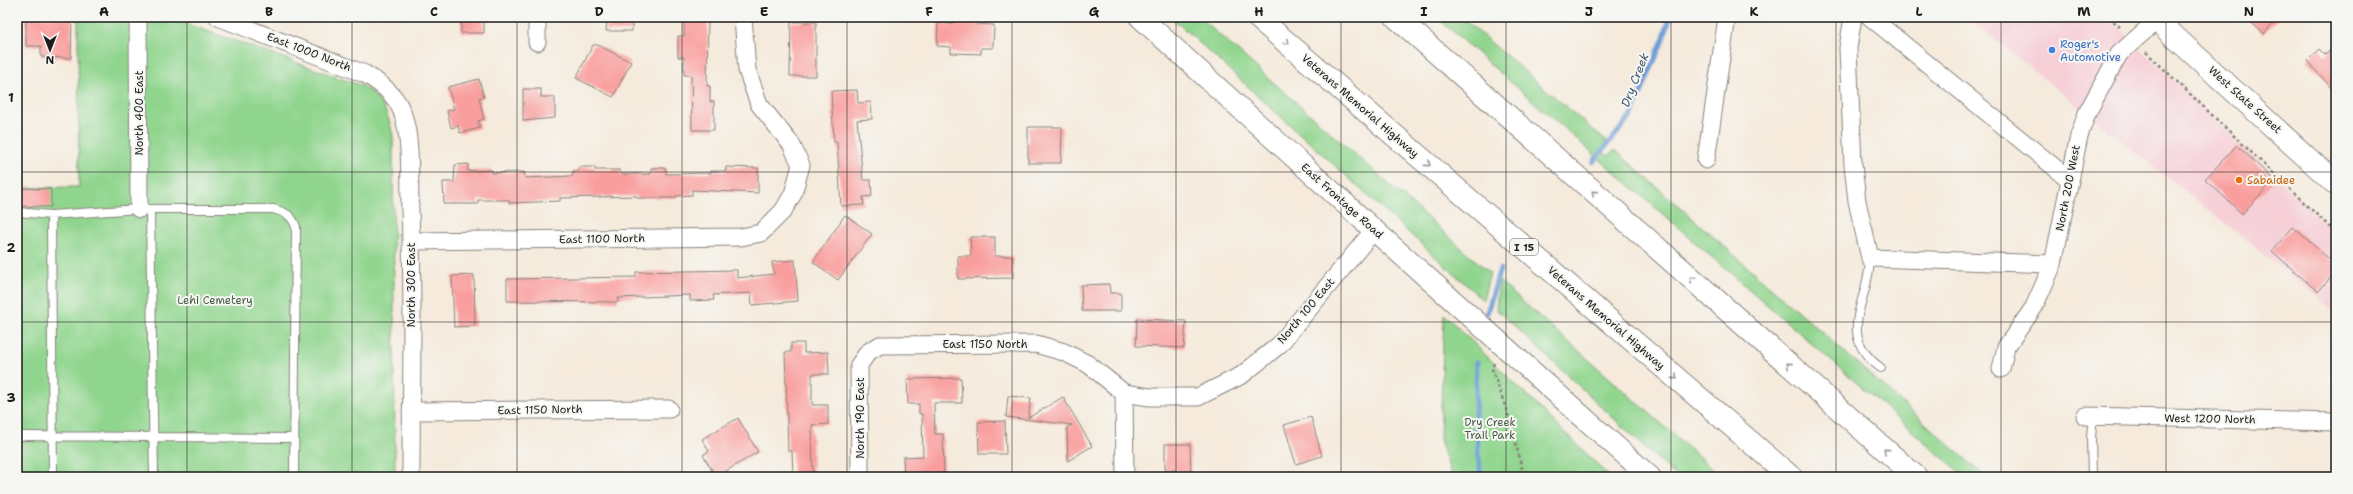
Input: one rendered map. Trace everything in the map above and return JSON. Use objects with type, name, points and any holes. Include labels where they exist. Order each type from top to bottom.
[{"type":"main road","name":"Veterans Memorial Highway","points":[[1257,17],[1791,477]]},
{"type":"main road","points":[[1396,17],[1916,477]]},
{"type":"main road","name":"West State Street","points":[[2155,19],[2336,184]]},
{"type":"street","name":"North 400 East","points":[[138,17],[145,209]]},
{"type":"street","name":"East 1000 North","points":[[218,17],[365,74],[381,83],[393,97]]},
{"type":"street","points":[[537,17],[537,42]]},
{"type":"street","name":"East 1100 North","points":[[412,241],[741,237],[761,233],[783,211],[793,194],[801,165],[791,144],[759,104],[748,70],[743,17]]},
{"type":"street","name":"East Frontage Road","points":[[1140,17],[1374,230],[1650,477]]},
{"type":"street","points":[[1706,160],[1727,17]]},
{"type":"street","points":[[1853,17],[1848,48],[1853,165],[1857,201],[1870,258],[2053,264]]},
{"type":"street","points":[[1870,17],[2070,180]]},
{"type":"street","name":"North 200 West","points":[[2001,369],[2006,347],[2034,307],[2053,264],[2078,136],[2087,113],[2119,54],[2155,19]]},
{"type":"street","name":"North 300 East","points":[[393,97],[404,116],[408,138],[412,241],[411,477]]},
{"type":"street","name":"North 100 East","points":[[1124,393],[1150,397],[1198,397],[1242,375],[1279,344],[1374,230]]},
{"type":"street","name":"East 1150 North","points":[[862,360],[868,352],[880,345],[1036,344],[1064,352],[1088,364],[1124,393]]},
{"type":"street","name":"North 190 East","points":[[860,477],[859,365],[862,360]]},
{"type":"street","points":[[1124,393],[1125,477]]},
{"type":"street","name":"East 1150 North","points":[[411,411],[669,408]]},
{"type":"street","name":"West 1200 North","points":[[2089,416],[2336,422]]},
{"type":"lane","points":[[145,209],[154,438],[154,477]]},
{"type":"lane","points":[[17,212],[51,215],[145,209],[273,209],[285,212],[293,218],[296,226],[294,477]]},
{"type":"lane","points":[[51,215],[53,477]]},
{"type":"lane","points":[[1870,258],[1870,273],[1855,326],[1858,341],[1871,361],[1881,368]]},
{"type":"lane","points":[[2089,416],[2092,477]]},
{"type":"lane","points":[[17,436],[294,438]]},
{"type":"path","points":[[2109,17],[2336,233]]},
{"type":"path","points":[[1496,356],[1492,369],[1511,423],[1524,477]]},
{"type":"shaded area","points":[[1967,17],[2107,17],[2336,234],[2336,312]]},
{"type":"green space","name":"Lehi Cemetery","points":[[78,17],[167,17],[360,85],[368,89],[379,100],[387,114],[393,137],[395,477],[17,477],[17,188],[79,187]]},
{"type":"green space","points":[[1171,17],[1199,17],[1490,273],[1483,300]]},
{"type":"green space","points":[[1436,17],[1461,17],[1606,141],[1602,150],[1608,156],[1615,150],[1986,477],[1965,477]]},
{"type":"green space","points":[[1499,281],[1722,477],[1677,477],[1496,309]]},
{"type":"green space","name":"Dry Creek Trail Park","points":[[1444,314],[1610,477],[1452,477],[1440,440]]},
{"type":"building","points":[[26,17],[72,18],[71,58],[41,57],[41,46],[26,46]]},
{"type":"building","points":[[461,17],[484,17],[484,33],[461,33]]},
{"type":"building","points":[[607,17],[632,17],[632,31],[606,31]]},
{"type":"building","points":[[2245,17],[2279,17],[2264,34]]},
{"type":"building","points":[[684,18],[708,18],[707,86],[710,86],[710,102],[714,101],[714,130],[692,130],[691,75],[684,75],[684,57],[678,57],[678,36],[684,36]]},
{"type":"building","points":[[964,19],[976,21],[976,24],[994,25],[993,48],[981,48],[981,54],[951,53],[951,47],[937,46],[938,23],[952,24],[952,21]]},
{"type":"building","points":[[791,22],[816,22],[816,76],[790,76]]},
{"type":"building","points":[[593,45],[598,45],[631,62],[613,97],[576,78]]},
{"type":"building","points":[[2336,45],[2336,93],[2307,61],[2319,49],[2325,55]]},
{"type":"building","points":[[479,79],[484,97],[479,98],[484,119],[478,121],[480,128],[460,133],[458,126],[451,128],[447,111],[454,109],[448,87]]},
{"type":"building","points":[[523,89],[541,89],[541,97],[555,97],[555,118],[523,121]]},
{"type":"building","points":[[857,90],[858,103],[871,102],[872,119],[857,120],[863,180],[871,180],[872,196],[863,197],[864,205],[841,206],[837,142],[834,142],[831,91]]},
{"type":"building","points":[[1028,127],[1062,127],[1061,163],[1028,163]]},
{"type":"building","name":"Sabaidee","points":[[2237,145],[2274,180],[2242,214],[2205,179]]},
{"type":"building","points":[[468,164],[468,171],[492,170],[492,173],[524,172],[525,178],[573,176],[573,171],[579,171],[579,167],[595,167],[595,170],[620,170],[621,174],[651,174],[651,168],[666,168],[666,174],[711,173],[711,171],[726,171],[726,167],[758,168],[758,193],[692,190],[692,195],[676,196],[676,198],[637,198],[637,196],[560,198],[560,201],[509,203],[509,200],[478,200],[478,204],[444,204],[443,182],[454,182],[455,165]]},
{"type":"building","points":[[17,188],[51,189],[51,207],[17,206]]},
{"type":"building","points":[[845,215],[872,234],[838,280],[813,262]]},
{"type":"building","points":[[2293,227],[2336,265],[2336,271],[2318,292],[2272,251]]},
{"type":"building","points":[[970,237],[995,237],[995,256],[1013,256],[1013,278],[958,279],[958,256],[971,256]]},
{"type":"building","points":[[795,260],[798,301],[752,305],[751,293],[713,295],[714,300],[690,301],[690,295],[618,298],[618,302],[507,301],[507,279],[636,277],[636,272],[737,270],[737,278],[774,274],[772,262]]},
{"type":"building","points":[[474,275],[475,326],[454,327],[452,276]]},
{"type":"building","points":[[1109,284],[1110,293],[1121,293],[1121,311],[1082,311],[1081,285]]},
{"type":"building","points":[[1137,319],[1186,321],[1184,348],[1136,346]]},
{"type":"building","points":[[791,343],[804,343],[804,353],[828,352],[829,374],[812,374],[812,405],[828,405],[828,424],[812,425],[813,477],[793,477],[792,451],[788,451],[785,352],[791,352]]},
{"type":"building","points":[[961,378],[962,403],[934,403],[935,434],[943,434],[944,477],[904,477],[903,457],[923,456],[922,414],[919,414],[919,404],[908,404],[907,379]]},
{"type":"building","points":[[1008,396],[1031,398],[1028,418],[1063,397],[1092,446],[1068,461],[1067,427],[1072,425],[1006,417]]},
{"type":"building","points":[[1311,417],[1322,456],[1296,464],[1284,425]]},
{"type":"building","points":[[738,418],[758,452],[716,477],[703,455],[709,451],[702,439]]},
{"type":"building","points":[[1005,421],[1006,454],[979,454],[978,422]]},
{"type":"building","points":[[1165,444],[1190,444],[1191,477],[1176,477],[1176,470],[1165,470]]},
{"type":"waterway","name":"Dry Creek","points":[[1593,162],[1632,115],[1664,37],[1670,17]]},
{"type":"waterway","name":"Dry Creek","points":[[1487,313],[1500,269]]},
{"type":"waterway","name":"Dry Creek","points":[[1477,362],[1475,417],[1480,470],[1483,477]]},
{"type":"place","name":"Roger's Automotive","points":[[2052,50]]},
{"type":"place","name":"Sabaidee","points":[[2239,180]]}]
